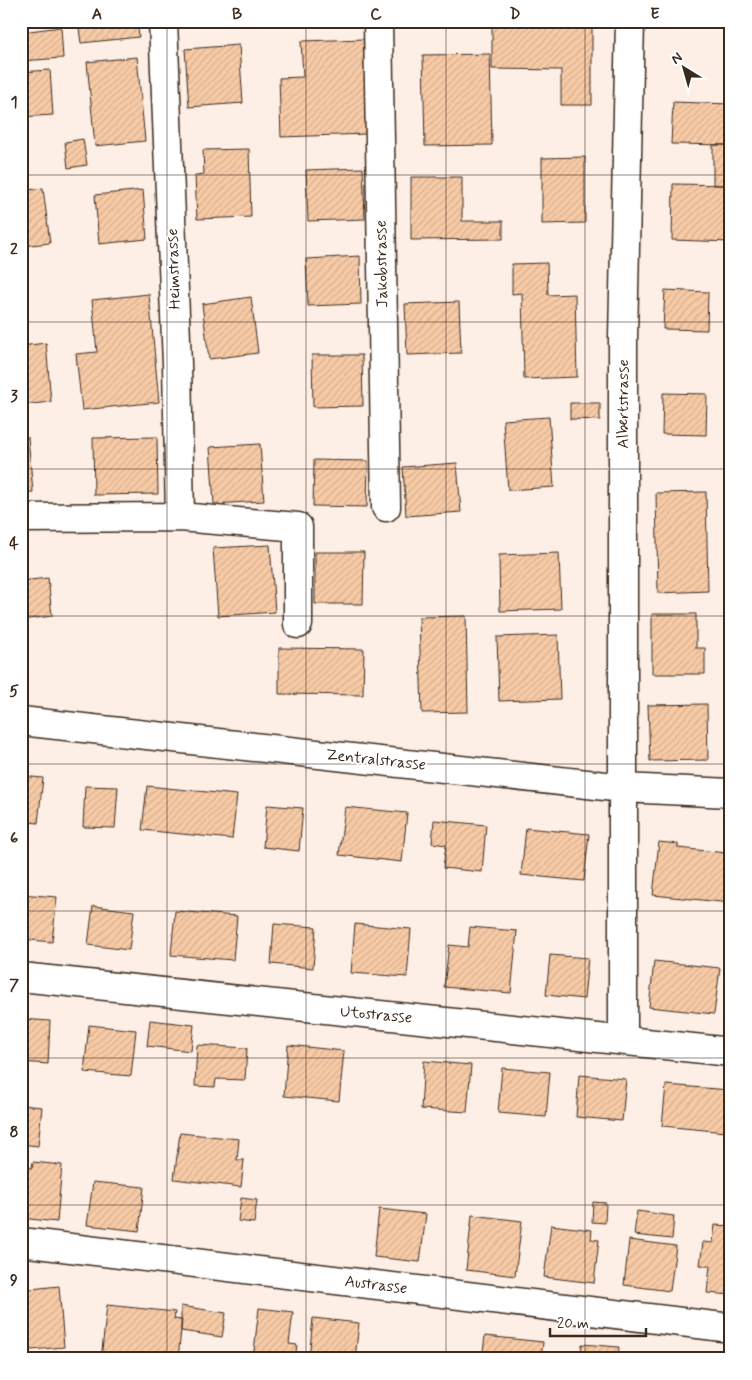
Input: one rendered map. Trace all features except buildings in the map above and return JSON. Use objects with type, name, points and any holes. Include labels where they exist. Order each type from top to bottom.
[{"type":"street","name":"Heimstrasse","points":[[163,21],[177,364],[180,517]]},
{"type":"street","name":"Jakobstrasse","points":[[378,21],[386,507]]},
{"type":"street","name":"Albertstrasse","points":[[623,1040],[623,337],[630,21]]},
{"type":"street","points":[[21,518],[180,517],[298,527],[298,624]]},
{"type":"street","name":"Zentralstrasse","points":[[21,721],[623,788],[731,792]]},
{"type":"street","name":"Utostrasse","points":[[21,977],[731,1052]]},
{"type":"street","name":"Austrasse","points":[[21,1242],[731,1328]]}]
